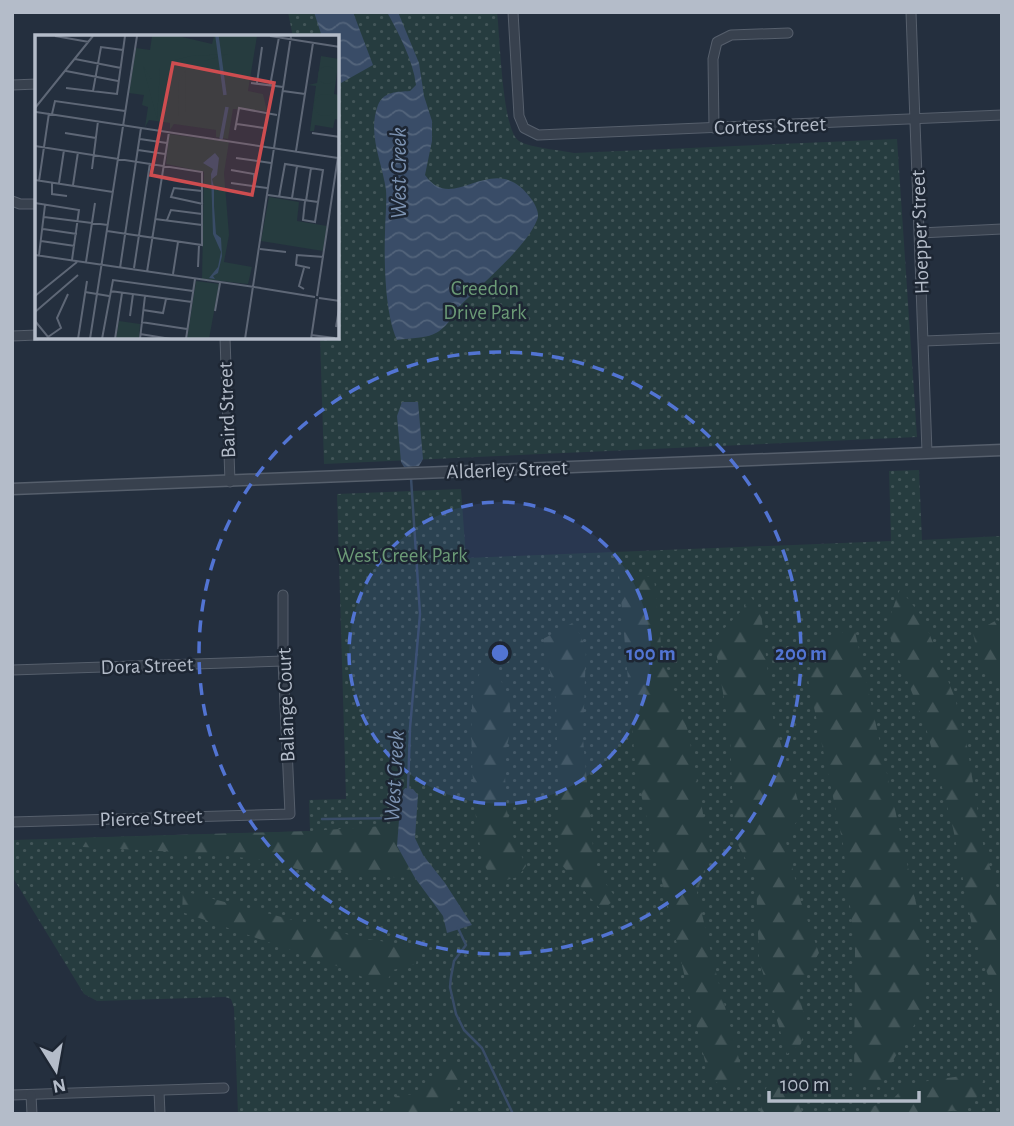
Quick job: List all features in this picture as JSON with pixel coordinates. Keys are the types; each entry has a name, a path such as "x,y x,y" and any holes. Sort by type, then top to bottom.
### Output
{"street":[{"name":"Cortess Street","path":"513,12 519,116 524,128 538,135 1002,115"},
{"name":"Hoepper Street","path":"911,12 927,452"},
{"path":"714,128 713,59 717,43 731,36 788,33"},
{"path":"12,85 35,84"},
{"path":"12,201 35,204"},
{"path":"920,233 1002,229"},
{"path":"12,336 35,335"},
{"path":"924,341 1002,338"},
{"name":"Baird Street","path":"225,340 230,482"},
{"name":"Alderley Street","path":"12,489 1002,450"},
{"name":"Balange Court","path":"283,595 283,662 290,814"},
{"name":"Dora Street","path":"12,670 283,662"},
{"name":"Pierce Street","path":"12,822 290,814"},
{"path":"12,1096 224,1087"},
{"path":"159,1091 160,1114"},
{"path":"31,1095 32,1114"}],"green space":[{"name":"Creedon Drive Park","path":"288,12 497,12 505,102 513,134 519,141 538,147 574,153 897,139 917,437 324,464 320,340 340,340 340,35 293,35"},
{"name":"West Creek Park","path":"919,470 922,540 1002,536 1002,1114 238,1114 234,1008 231,999 97,1001 84,994 12,876 12,840 310,831 309,800 346,799 337,494 461,489 466,558 891,541 889,471"},
{"path":"639,574 654,578 662,654 688,731 710,852 697,893 744,1078 726,1088 709,1078 636,773 619,575"},
{"path":"900,589 923,618 955,698 967,746 984,850 1002,903 1002,1017 973,931 953,828 926,728 886,627"},
{"path":"749,594 761,612 773,718 802,814 785,838 801,902 819,953 797,988 806,1022 801,1044 787,1054 759,960 756,879 734,837 730,735 714,639 744,608"},
{"path":"997,620 1002,624 1002,691 979,660 973,633"},
{"path":"574,622 586,648 583,739 595,869 616,898 602,911 560,863 556,700 543,639"},
{"path":"854,627 925,943 925,1007 879,1084 854,1085 855,950 843,844 808,679 828,639"},
{"path":"486,664 497,671 509,699 512,725 504,758 507,811 513,836 526,866 518,877 498,882 488,872 482,856 473,781 472,704 478,676"},
{"path":"398,825 397,846 415,878 360,876 343,870 299,870 281,863 216,854 83,847 72,841 72,838 311,831"},
{"path":"183,891 361,938 419,947 416,964 393,970 383,988 351,971 182,912"},
{"path":"449,1061 464,1076 445,1114 387,1114 396,1096 415,1094"},
{"path":"774,1073 789,1073 802,1112 807,1114 760,1114 763,1094"},
{"path":"968,1075 984,1078 978,1096 964,1110 912,1114 852,1114 893,1099 907,1084"}],"water":[{"path":"314,12 353,12 373,65 341,83 340,35 321,35"},
{"path":"387,12 398,12 419,63 424,96 432,121 432,141 425,175 436,186 449,189 489,179 503,179 518,185 532,200 538,215 532,231 523,242 458,308 445,326 426,337 397,340 386,288 386,190 374,126 378,105 384,97 391,93 410,91 416,85 409,57"},
{"path":"402,402 418,402 423,459 419,466 404,467 401,462 397,416"},
{"path":"405,788 413,789 418,795 415,838 423,855 472,925 447,933 443,916 415,878 397,846 401,794"}],"waterway":[{"name":"West Creek","path":"408,789 410,728 420,614 411,478"},
{"path":"322,819 402,818"},
{"name":"West Creek","path":"458,928 466,945 454,961 451,977 450,987 456,1014 464,1030 482,1048 513,1114"}]}
